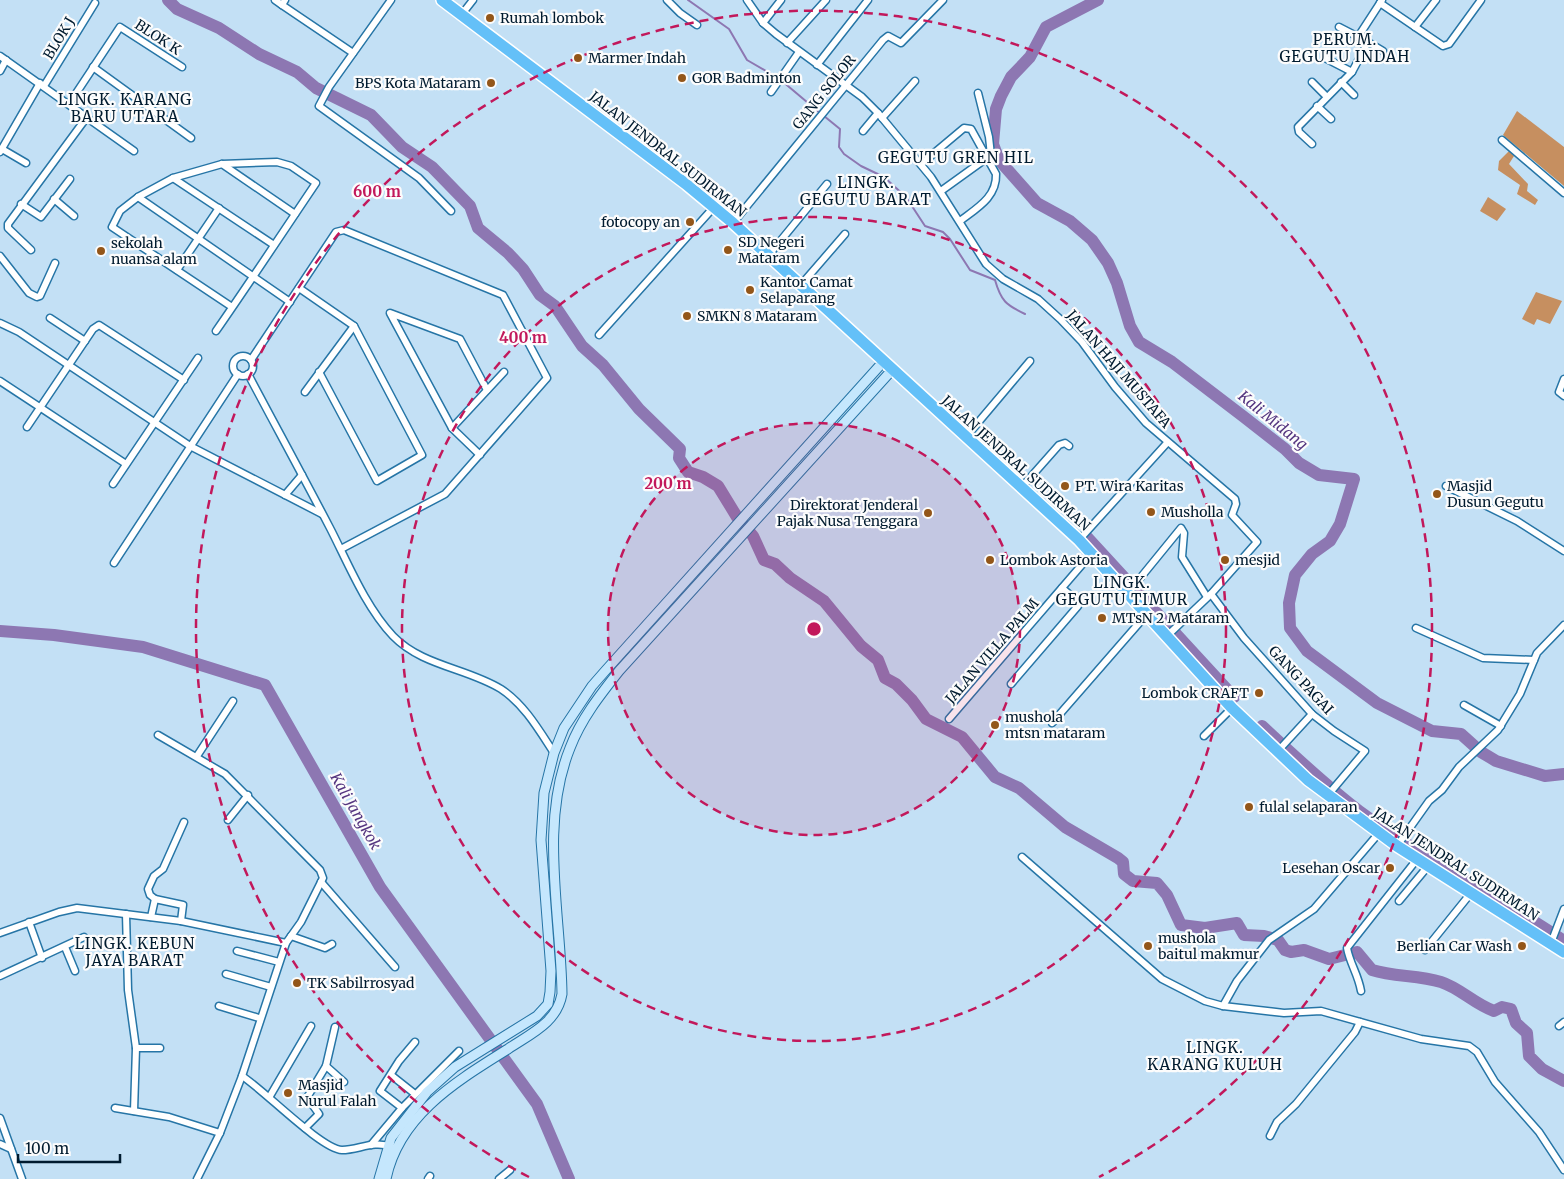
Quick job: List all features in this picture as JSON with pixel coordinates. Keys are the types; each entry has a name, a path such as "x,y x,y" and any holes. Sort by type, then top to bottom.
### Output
{"highway":[{"name":"JALAN JENDRAL SUDIRMAN","path":"442,0 733,223 1092,553 1232,708 1380,833 1401,840 1418,858 1471,892 1553,937 1564,952"}],"main road":[{"path":"379,1179 391,1147 414,1106 455,1067 542,1012 550,999 551,971 541,826 544,793 554,753 564,728 592,686 731,533 888,366"},
{"path":"386,1179 391,1147 423,1111 462,1078 543,1026 553,1017 559,1007 562,994 554,861 556,802 562,770 581,725 601,694 758,520 888,366"}],"street":[{"path":"275,0 284,3 353,53"},
{"path":"391,0 329,87 319,106 419,178 452,211"},
{"path":"462,14 473,0"},
{"path":"667,0 680,13 697,25"},
{"name":"JALAN HAJI MUSTAFA","path":"746,0 763,23 788,44 845,85 880,115 941,191 986,264 1003,279 1038,299 1060,319 1082,342 1134,410 1167,443 1078,540"},
{"path":"763,23 781,0"},
{"path":"788,44 826,0"},
{"path":"817,65 868,0"},
{"name":"GANG SOLOR","path":"733,223 885,38 888,36 901,43 943,0"},
{"path":"1415,27 1436,0"},
{"path":"1358,37 1381,1 1438,43 1446,46 1481,0"},
{"name":"BLOK J","path":"1,151 95,3"},
{"name":"BLOK K","path":"93,68 120,27 182,67"},
{"path":"1339,27 1383,50"},
{"path":"1312,144 1298,130 1326,96 1352,72 1368,42"},
{"path":"771,92 799,52"},
{"path":"0,56 134,151"},
{"path":"1326,58 1352,72"},
{"path":"0,71 6,60"},
{"path":"69,104 93,68 192,138"},
{"path":"863,132 915,81"},
{"path":"1312,82 1326,96"},
{"path":"1341,82 1354,95"},
{"path":"941,191 991,155 992,150 978,93"},
{"path":"1317,106 1331,120"},
{"path":"30,250 7,226 21,204 87,117"},
{"path":"921,164 967,127 972,129 996,174 993,191 987,200 960,221"},
{"path":"1502,140 1564,193"},
{"path":"1,151 26,163"},
{"path":"216,331 316,183 291,166 278,162 222,164 173,178 138,197 120,212 112,227 232,307"},
{"path":"222,164 295,214"},
{"path":"173,178 274,245"},
{"path":"21,204 40,217 70,179"},
{"path":"768,256 826,184"},
{"path":"138,197 290,302"},
{"path":"54,200 74,216"},
{"path":"599,335 714,207"},
{"path":"177,270 219,208"},
{"path":"248,374 252,368 251,360 340,229 503,294 547,378 480,455 438,498 341,549"},
{"path":"800,286 845,234"},
{"path":"0,256 29,293 37,297 40,296 55,263"},
{"path":"299,288 354,326 422,455 377,480 319,372"},
{"path":"480,455 452,428 390,313 460,339 487,390"},
{"path":"50,318 85,341"},
{"path":"0,323 19,332 190,446 323,514"},
{"path":"27,427 96,326 102,326 184,380"},
{"path":"305,392 354,326"},
{"path":"238,374 234,368 236,359 244,356 251,360"},
{"path":"113,484 198,358"},
{"path":"966,438 1030,361"},
{"path":"452,428 504,372"},
{"path":"238,374 248,374"},
{"path":"114,563 238,374"},
{"path":"248,374 381,620 394,636 412,651 502,690 530,717 554,753"},
{"path":"1564,379 1559,392 1564,396"},
{"path":"0,381 126,464"},
{"path":"1021,488 1059,445 1065,443 1069,446"},
{"path":"1166,636 1209,596 1258,541 1232,515 1236,502 1235,499 1167,443"},
{"path":"285,495 302,475"},
{"path":"1446,486 1517,521 1564,551"},
{"name":"GANG PAGAI","path":"1128,592 1180,528 1184,533 1182,557 1209,596 1312,714 1364,751 1331,791"},
{"name":"JALAN VILLA PALM","path":"949,719 1092,553"},
{"path":"1011,684 1078,606 1076,600 1062,588"},
{"path":"1052,723 1147,614"},
{"path":"1401,840 1419,813 1442,790 1467,759 1501,726 1520,694 1540,648 1564,627"},
{"path":"1416,628 1483,658 1534,660"},
{"path":"197,756 233,701"},
{"path":"1464,705 1501,726"},
{"path":"1204,736 1232,708"},
{"path":"1281,748 1312,714"},
{"path":"158,734 225,774 248,795 320,870 323,876 322,882 286,943 259,1018 242,1076 220,1133 197,1179"},
{"path":"228,820 248,795"},
{"path":"181,921 183,905 155,899 150,895 148,889 154,876 163,869 184,822"},
{"path":"1223,1006 1237,981 1269,940 1314,909 1380,833"},
{"path":"1022,857 1162,979 1185,992 1223,1006 1284,1013 1321,1011 1421,1039 1464,1044 1472,1048 1495,1082 1539,1132 1564,1170"},
{"path":"1361,991 1359,976 1347,948 1418,858"},
{"path":"1399,901 1429,865"},
{"path":"322,882 395,967"},
{"path":"1425,950 1471,892"},
{"path":"152,917 155,899"},
{"path":"0,933 77,908 181,921 286,943"},
{"path":"1553,937 1564,909"},
{"path":"126,914 128,990 136,1048 134,1112"},
{"path":"30,922 42,958"},
{"path":"290,936 325,948 332,944"},
{"path":"0,976 84,937"},
{"path":"65,947 75,971"},
{"path":"237,951 279,962"},
{"path":"226,974 271,987"},
{"path":"219,1006 259,1018"},
{"path":"1270,1136 1277,1122 1309,1088 1355,1032 1360,1022"},
{"path":"270,1096 311,1026"},
{"path":"305,1128 318,1114 308,1096 326,1066 334,1027"},
{"path":"402,1108 380,1092 415,1042"},
{"path":"136,1048 160,1048"},
{"path":"371,1145 415,1094 459,1051"},
{"path":"326,1066 344,1082"},
{"path":"391,1075 415,1094"},
{"path":"242,1076 270,1096 319,1139 341,1150 371,1145 391,1147"},
{"path":"115,1108 169,1117 220,1133"},
{"path":"0,1118 22,1179"},
{"path":"0,1144 11,1150"},
{"path":"499,1179 510,1170"}],"shaded area":[{"path":"1517,111 1564,147 1564,186 1503,135"},
{"path":"1509,151 1514,156 1509,164 1528,184 1527,191 1538,200 1535,205 1517,194 1520,185 1498,170 1499,161"},
{"path":"1488,197 1506,209 1497,221 1480,211"},
{"path":"1536,292 1562,301 1550,324 1537,319 1534,325 1522,319"}],"waterway":[{"path":"168,0 177,9 219,28 259,54 297,72 316,88 371,115 402,147 432,167 470,206 478,228 508,253 523,269 540,295 555,306 582,346 603,365 639,409 680,449 679,458 688,472 703,477 718,486 737,517 753,536 764,560 775,564 790,578 824,601 861,646 878,660 885,678 896,684 912,700 926,719 962,737 995,777 1019,788 1065,827 1118,858 1123,862 1124,874 1133,881 1157,883 1167,895 1181,925 1205,928 1237,923 1244,935 1264,936 1278,940 1285,950 1291,952 1304,950 1329,959 1357,952 1372,970 1441,982 1494,1011 1502,1007 1511,1009 1516,1023 1527,1033 1529,1056 1542,1069 1564,1081"},
{"path":"688,0 729,29 747,60 778,78"},
{"name":"Kali Midang","path":"1098,0 1046,27 1030,57 1011,77 996,109 993,144 999,160 1037,203 1070,221 1092,240 1108,263 1117,283 1130,326 1139,342 1172,362 1285,449 1299,463 1319,475 1354,479 1340,524 1330,541 1312,554 1295,575 1289,603 1290,628 1307,651 1377,703 1432,731 1461,734 1481,752 1496,761 1545,776 1564,774"},
{"path":"782,81 820,113"},
{"path":"824,116 840,129 839,147 844,154 861,166 884,177 906,197 925,226 943,232 950,239 970,270 995,280 1005,302 1025,314"},
{"path":"1086,536 1234,697"},
{"name":"Kali Jangkok","path":"0,631 54,635 143,647 265,685 380,887 537,1104 569,1179"},
{"path":"1262,726 1297,759 1359,811 1384,829 1564,941"}],"place":[{"name":"Rumah lombok","path":"490,18"},
{"name":"Marmer Indah","path":"578,58"},
{"name":"GOR Badminton","path":"682,78"},
{"name":"BPS Kota Mataram","path":"491,83"},
{"name":"fotocopy an","path":"690,222"},
{"name":"SD Negeri Mataram","path":"728,250"},
{"name":"sekolah nuansa alam","path":"101,251"},
{"name":"Kantor Camat Selaparang","path":"750,290"},
{"name":"SMKN 8 Mataram","path":"687,316"},
{"name":"PT. Wira Karitas","path":"1065,486"},
{"name":"Masjid Dusun Gegutu","path":"1437,494"},
{"name":"Musholla","path":"1151,512"},
{"name":"Direktorat Jenderal Pajak Nusa Tenggara","path":"928,513"},
{"name":"Lombok Astoria","path":"990,560"},
{"name":"mesjid","path":"1225,560"},
{"name":"MTsN 2 Mataram","path":"1102,618"},
{"name":"Lombok CRAFT","path":"1259,693"},
{"name":"mushola mtsn mataram","path":"995,725"},
{"name":"fulal selaparan","path":"1249,807"},
{"name":"Lesehan Oscar","path":"1390,868"},
{"name":"mushola baitul makmur","path":"1148,946"},
{"name":"Berlian Car Wash","path":"1522,946"},
{"name":"TK Sabilrrosyad","path":"297,983"},
{"name":"Masjid Nurul Falah","path":"288,1093"}],"district":[{"name":"PERUM. GEGUTU INDAH","path":"1345,48"},
{"name":"LINGK. KARANG BARU UTARA","path":"125,108"},
{"name":"GEGUTU GREN HIL","path":"956,157"},
{"name":"LINGK. GEGUTU BARAT","path":"866,190"},
{"name":"LINGK. GEGUTU TIMUR","path":"1122,590"},
{"name":"LINGK. KEBUN JAYA BARAT","path":"135,952"},
{"name":"LINGK. KARANG KULUH","path":"1215,1056"}]}
